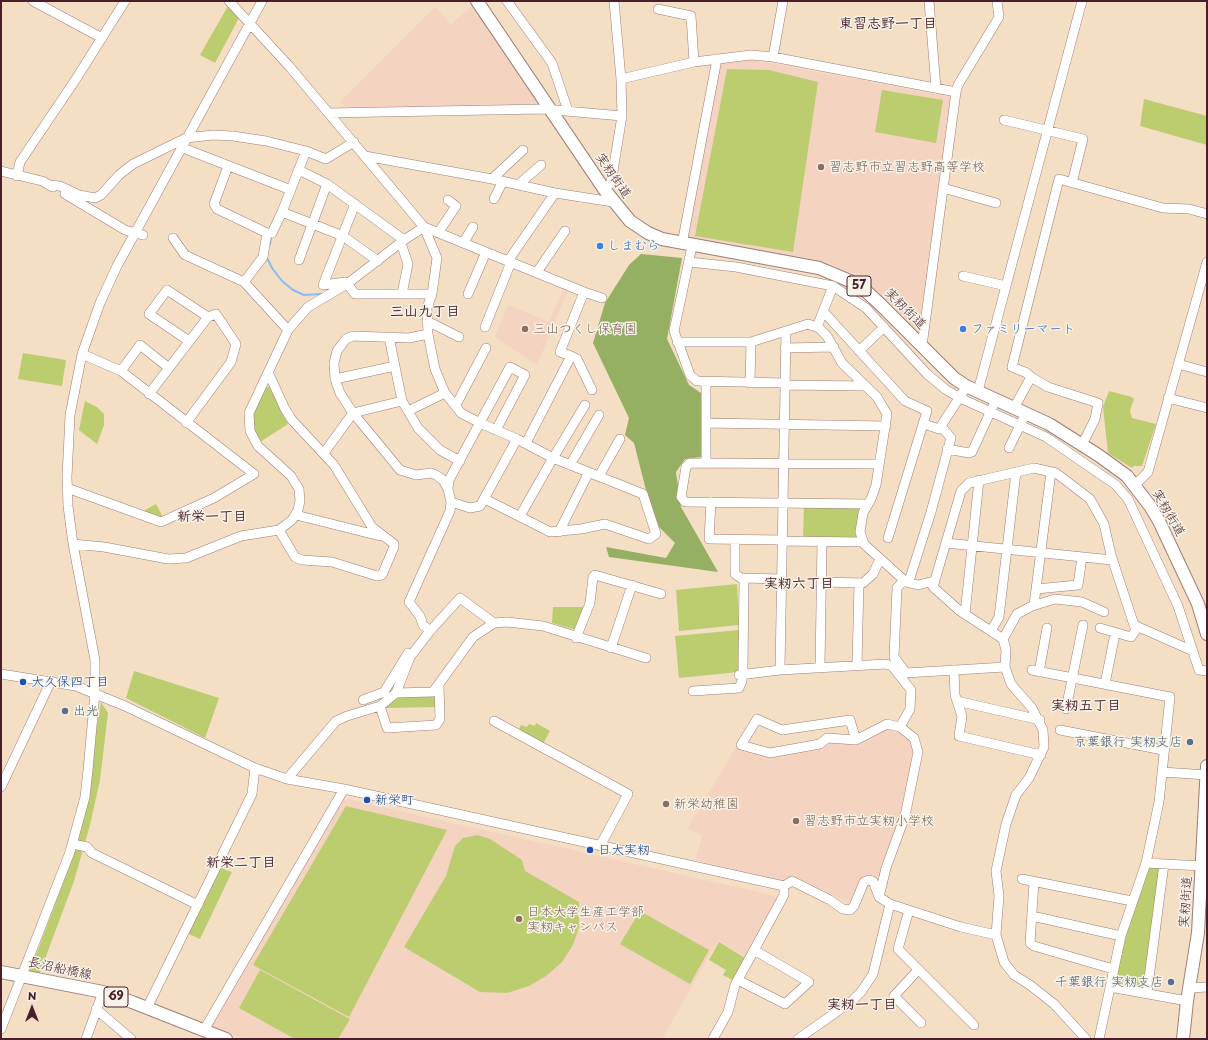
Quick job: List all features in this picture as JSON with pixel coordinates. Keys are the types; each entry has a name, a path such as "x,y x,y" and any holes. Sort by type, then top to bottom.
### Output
{"main road":[{"name":"実籾街道","path":"477,1 613,202 630,221 648,233 662,239 687,245 819,268 839,275 867,292 945,371 966,386 1049,424 1113,465 1135,485 1159,521 1206,617 1207,634"},
{"name":"実籾街道","path":"1183,1039 1187,1000 1198,933 1206,814 1207,766"},
{"name":"長沼船橋線","path":"1,972 102,992 226,1039"}],"street":[{"path":"33,1 102,38"},
{"path":"17,176 20,162 125,1"},
{"path":"229,1 250,22 354,142 424,227 437,258 432,294 427,308 428,334 435,369 445,393 461,412 480,423 522,441 553,458 643,494 656,534 649,540 606,524 550,532 485,499"},
{"path":"1,1029 23,976 73,844 85,797 95,693 95,674 93,647 73,544 67,488 70,415 82,354 107,286 140,234 186,138 262,1"},
{"path":"507,1 552,63 568,111"},
{"path":"604,189 611,183 622,116 621,79 614,1"},
{"path":"772,57 783,1"},
{"path":"929,1 936,88"},
{"path":"922,346 956,92 958,85 999,17 997,1"},
{"path":"978,391 1082,1"},
{"path":"658,9 691,16 694,62"},
{"path":"621,79 694,62 751,55 772,57 956,92"},
{"path":"717,59 687,245 689,262 674,331 690,375 697,381 706,382 866,386"},
{"path":"328,113 550,109 622,116"},
{"path":"1004,120 1083,139 1072,183"},
{"path":"49,185 60,186 79,195 95,198 101,195 119,175 133,164 186,138 213,135 233,136 266,141 306,151 326,159 354,142"},
{"path":"188,150 291,190"},
{"path":"492,179 523,150"},
{"path":"228,166 214,204 217,209 268,233 272,233 306,151"},
{"path":"365,156 519,184 555,193 613,202"},
{"path":"519,184 541,165"},
{"path":"299,170 327,184 403,241 408,264 402,294"},
{"path":"1,171 42,181 125,230 140,234"},
{"path":"1082,445 1095,419 1098,403 1048,387 1027,373 1012,367 1058,179 1163,208 1189,209 1207,214"},
{"path":"494,199 503,181"},
{"path":"298,260 327,184"},
{"path":"943,188 996,203"},
{"path":"484,328 510,261 555,193"},
{"path":"438,233 456,206 448,200"},
{"path":"355,204 323,285 342,281 347,284 355,294 432,294"},
{"path":"282,212 342,236 378,261"},
{"path":"424,227 602,298"},
{"path":"73,544 175,559 198,554 242,536 279,530 296,515 300,500 296,483 291,476 258,446 248,426 249,413 269,374 288,330 308,307 347,284 403,241 424,227"},
{"path":"463,243 473,227"},
{"path":"537,272 565,231"},
{"path":"244,282 263,257 268,233"},
{"path":"173,238 185,255 244,282 288,330"},
{"path":"468,294 486,252"},
{"path":"689,262 736,267 833,286 866,308 927,374 945,389 960,398 1056,443 1096,470 1123,493 1178,606 1199,670 1207,671"},
{"path":"1135,485 1148,472 1168,398 1204,281 1207,262"},
{"path":"963,276 1006,286"},
{"path":"817,327 833,286"},
{"path":"189,341 149,314 167,290 208,317"},
{"path":"584,292 560,352 577,359 592,390"},
{"path":"823,312 905,401 927,411 888,538"},
{"path":"149,394 208,317 216,314 236,344 231,362 186,423"},
{"path":"427,320 459,337"},
{"path":"677,342 751,342 808,324 817,327 827,336 842,363 876,397 887,414 876,485 863,513 860,532 863,542 905,581 918,585 934,582"},
{"path":"859,350 884,327"},
{"path":"780,670 786,332"},
{"path":"428,334 409,338 353,336 346,339 338,351 334,363 335,379 340,393 353,412 400,470 416,475 431,473 443,480 448,489 451,502 450,511 409,602 420,616 423,626 430,631"},
{"path":"389,337 402,401 418,428 440,450 460,461"},
{"path":"750,383 751,342"},
{"path":"121,371 140,345 169,368"},
{"path":"786,348 834,347"},
{"path":"456,405 486,348"},
{"path":"67,488 161,522 214,498 254,474 186,423 121,371 82,354"},
{"path":"451,502 475,508 480,506 522,441 571,356"},
{"path":"1178,364 1207,372"},
{"path":"335,379 395,366"},
{"path":"448,489 449,480 510,367 526,375 496,430"},
{"path":"269,374 285,409 292,420 324,453 341,475 372,527 394,544 394,547 382,575 377,576 332,562 302,560 295,557 279,530"},
{"path":"1014,408 1031,377"},
{"path":"706,382 706,462"},
{"path":"924,424 939,429 960,398 966,386"},
{"path":"408,411 445,393"},
{"path":"1168,398 1207,408"},
{"path":"947,449 969,453 972,452 996,400"},
{"path":"324,453 353,412 402,401"},
{"path":"520,516 585,405"},
{"path":"1010,448 1026,413"},
{"path":"570,465 599,415"},
{"path":"706,423 886,426"},
{"path":"900,727 910,709 911,690 894,663 897,588 910,578 931,512 951,438 941,426"},
{"path":"599,476 620,439"},
{"path":"868,504 685,502 681,497 686,467 690,463 879,464"},
{"path":"1084,1039 1054,1004 1030,984 1014,975 1004,962 996,935 1000,896 996,871 1006,824 1016,796 1029,778 1044,745 1043,730 1040,720 1032,708 1011,684 1005,667 1007,660 1003,639 965,614 932,587 961,491 968,483 1034,468 1056,472 1090,499 1104,524 1112,560 1132,621 1138,627 1193,651"},
{"path":"558,532 589,472"},
{"path":"991,631 999,617 1016,472"},
{"path":"1034,605 1051,472"},
{"path":"965,614 980,480"},
{"path":"711,502 709,539 863,542"},
{"path":"296,515 382,536"},
{"path":"735,540 735,574 744,578 782,578"},
{"path":"820,667 822,542"},
{"path":"946,543 1112,560"},
{"path":"1036,589 1078,585 1082,557"},
{"path":"821,582 863,583 869,578 880,559"},
{"path":"576,638 590,603 593,576 598,575 661,594"},
{"path":"693,691 739,688 741,675 744,578"},
{"path":"858,665 859,583"},
{"path":"611,648 632,585"},
{"path":"288,779 336,721 380,706 396,693 410,657 430,631 460,598 494,623"},
{"path":"1003,639 1017,614 1034,605 1055,600 1062,600 1082,602 1104,612"},
{"path":"396,693 433,692 439,686 473,637 494,623 507,622 543,626 576,638 646,658"},
{"path":"1066,709 1083,625"},
{"path":"1100,628 1131,637 1138,627"},
{"path":"1047,628 1036,671 1170,697 1163,750 1159,802 1146,863 1121,936 1099,1039"},
{"path":"1105,684 1114,639"},
{"path":"363,700 384,692 415,642"},
{"path":"741,675 780,670 881,663 894,663 909,674 1005,667"},
{"path":"954,670 957,701 962,716 959,736 1040,755"},
{"path":"1,674 76,686 95,693 255,768 288,779 344,789 784,886 792,882 830,900 843,909 850,910 854,906 864,882 869,880 873,881 879,897 890,904 961,927 996,935"},
{"path":"1,787 51,681"},
{"path":"380,706 387,728 436,725 440,719 439,686"},
{"path":"957,701 1040,720"},
{"path":"856,740 850,720 782,730 757,719 741,744 770,753 820,744 827,738 856,740 887,724 900,727 914,738 918,752 905,816 886,868 879,897"},
{"path":"494,721 628,794 600,846"},
{"path":"1060,730 1163,750"},
{"path":"147,1008 252,794 255,768"},
{"path":"1162,772 1207,775"},
{"path":"204,1030 344,789"},
{"path":"73,844 87,847 92,853 198,905"},
{"path":"1146,863 1202,866"},
{"path":"1146,993 1164,864"},
{"path":"1022,879 1132,901"},
{"path":"1034,882 1030,943 1034,946 1113,969"},
{"path":"713,1039 728,1012 735,985 784,895 784,886"},
{"path":"798,1039 852,1001 873,974 890,904"},
{"path":"910,910 898,949 974,1025"},
{"path":"1032,916 1121,936"},
{"path":"738,980 785,1004 808,982 754,950"},
{"path":"918,970 894,996 921,1023"},
{"path":"1110,987 1187,1000"},
{"path":"1190,988 1207,987"},
{"path":"86,1039 102,992"},
{"path":"96,1009 130,1039"}],"shaded area":[{"path":"472,6 538,104 536,107 347,108 340,102 435,7 451,24"},
{"name":"習志野市立習志野高等学校","path":"742,58 951,97 918,336 860,276 826,262 688,240 686,237 721,64 722,61"},
{"name":"三山つくし保育園","path":"565,286 569,288 537,365 495,337 508,305 549,322"},
{"name":"習志野市立実籾小学校","path":"888,728 898,729 911,739 915,753 902,815 880,876 870,875 863,879 849,902 793,876 782,881 696,860 702,836 688,828 736,747 770,756 820,749 830,741 857,744"},
{"name":"日本大学生産工学部 実籾キャンパス","path":"342,798 776,896 778,898 745,957 718,940 662,1039 245,1039 211,1025"}],"green space":[{"path":"228,6 240,16 215,63 200,55"},
{"path":"727,69 769,70 818,82 793,252 695,236"},
{"path":"882,90 943,100 936,143 875,132"},
{"path":"1144,99 1207,116 1207,145 1140,126"},
{"path":"641,254 682,258 667,339 689,385 701,393 701,457 685,459 676,472 681,507 718,572 609,557 606,547 666,558 675,543 659,527 646,490 634,443 625,435 629,418 593,343 605,303 629,265"},
{"path":"23,353 66,360 62,386 18,379"},
{"path":"271,386 288,424 260,442 253,429 252,415 265,388"},
{"path":"1109,391 1132,397 1134,399 1130,411 1132,418 1156,424 1142,466 1134,466 1132,468 1108,453 1103,407"},
{"path":"85,401 97,407 104,414 104,425 97,444 79,430"},
{"path":"156,504 164,519 142,512"},
{"path":"804,506 862,507 859,539 803,538"},
{"path":"737,584 739,625 679,631 676,590"},
{"path":"553,607 586,607 576,629 573,629 552,623"},
{"path":"739,630 738,672 679,678 675,636"},
{"path":"134,671 219,698 205,738 126,698"},
{"path":"434,696 437,698 437,707 385,708 399,697"},
{"path":"101,702 108,713 100,780 90,825 74,881 39,975 28,972 38,950 72,859 81,825"},
{"path":"536,723 550,731 543,744 519,730 521,725 527,727 529,724 535,726"},
{"path":"346,806 447,830 349,1017 253,965"},
{"path":"477,835 490,839 522,860 525,871 579,902 579,927 573,945 562,962 546,976 529,986 507,993 480,992 404,947 446,876 455,846 463,838"},
{"path":"1148,866 1161,867 1145,988 1115,984 1127,931"},
{"path":"219,867 232,872 200,939 187,933"},
{"path":"640,911 709,950 690,984 620,944"},
{"path":"719,942 745,958 734,981 723,975 726,970 709,960"},
{"path":"260,970 350,1019 338,1039 295,1039 239,1008"}],"waterway":[{"path":"270,244 271,237"},
{"path":"266,256 272,268 282,281 293,290 304,295 321,294"}],"place":[{"name":"習志野市立習志野高等学校","path":"821,167"},
{"name":"しまむら","path":"600,246"},
{"name":"三山つくし保育園","path":"525,329"},
{"name":"ファミリーマート","path":"963,329"},
{"name":"大久保四丁目","path":"23,682"},
{"name":"出光","path":"65,711"},
{"name":"京葉銀行 実籾支店","path":"1190,742"},
{"name":"新栄町","path":"367,800"},
{"name":"新栄幼稚園","path":"666,804"},
{"name":"習志野市立実籾小学校","path":"796,821"},
{"name":"日大実籾","path":"590,850"},
{"name":"日本大学生産工学部 実籾キャンパス","path":"519,919"},
{"name":"千葉銀行 実籾支店","path":"1171,982"}],"district":[{"name":"東習志野一丁目","path":"888,24"},
{"name":"三山九丁目","path":"425,312"},
{"name":"新栄一丁目","path":"212,517"},
{"name":"実籾六丁目","path":"799,584"},
{"name":"実籾五丁目","path":"1086,706"},
{"name":"新栄二丁目","path":"241,863"},
{"name":"実籾一丁目","path":"862,1005"}]}
